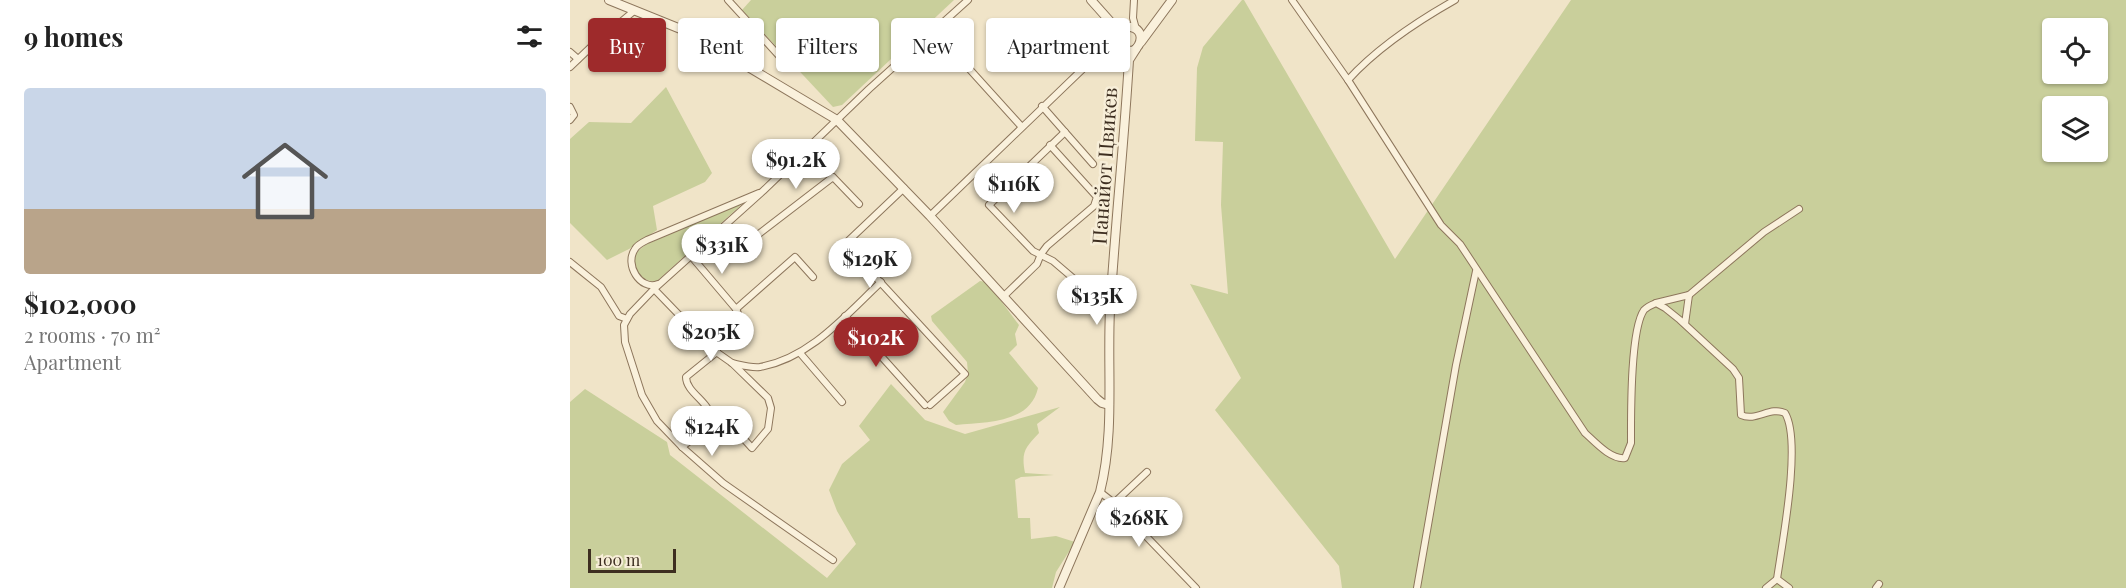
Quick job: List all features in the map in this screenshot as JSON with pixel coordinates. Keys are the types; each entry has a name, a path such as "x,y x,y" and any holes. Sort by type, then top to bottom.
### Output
{"street":[{"path":"609,0 693,34 837,120 904,188 1097,399 1109,405"},
{"path":"949,18 968,0"},
{"name":"Панайот Цвикев","path":"1091,0 1103,18"},
{"path":"1130,51 1138,46 1138,32 1133,18 1134,0"},
{"name":"Панайот Цвикев","path":"1130,58 1172,0"},
{"path":"1292,0 1348,80 1441,225 1460,244 1585,433 1618,458 1625,458 1631,443 1632,390 1639,322 1644,311 1656,303 1689,295 1764,232 1799,209"},
{"path":"1348,80 1362,64 1394,39 1426,16 1455,0"},
{"path":"730,1 776,52"},
{"path":"570,68 634,11"},
{"path":"1130,21 1133,18"},
{"path":"1130,29 1138,32 1150,31"},
{"path":"570,52 578,59"},
{"path":"833,560 723,483 682,447 657,421 642,395 623,330 627,319 654,289 763,192 891,71"},
{"path":"973,72 1022,126"},
{"path":"930,216 1080,72"},
{"name":"Панайот Цвикев","path":"1059,588 1100,492 1106,462 1110,310 1128,72"},
{"path":"1042,106 1093,164"},
{"path":"570,107 574,115 570,120"},
{"path":"1065,132 989,204 1034,251 1053,261 1087,290"},
{"path":"1004,296 1037,264 1041,254 1094,206 1097,197 1050,145"},
{"path":"715,235 734,253 832,177 859,204"},
{"path":"845,316 928,405 965,374 845,244 904,188"},
{"path":"662,283 653,286 645,284 637,276 632,263 634,249 647,240 763,192"},
{"path":"682,447 707,424 710,416 709,409 688,387 686,377 739,326 741,319 736,309 692,256"},
{"path":"736,309 795,257 813,277"},
{"path":"570,262 601,287 619,316 627,319"},
{"path":"1418,588 1454,376 1476,270"},
{"path":"732,363 759,367 800,353 845,316 881,282"},
{"path":"654,289 715,350 768,398 771,408 768,429 752,448 743,438"},
{"path":"1685,324 1689,295"},
{"path":"1656,303 1685,324 1727,361 1737,373 1740,385 1741,415 1750,417 1774,410 1785,413 1790,423 1791,482 1777,579 1766,588"},
{"path":"800,353 842,402"},
{"path":"1114,503 1147,472"},
{"path":"1100,492 1114,503 1197,588"},
{"path":"1777,579 1789,588"}],"green space":[{"path":"751,0 954,0 935,18 891,18 891,59 879,70 879,18 776,18 776,46 764,33 764,18 750,18 742,10"},
{"path":"1244,0 1395,259 1571,0 2126,0 2126,588 1342,588 1339,566 1215,410 1241,378 1190,284 1228,294 1221,205 1223,142 1195,141 1197,68 1203,47"},
{"path":"800,72 877,72 842,105 833,107"},
{"path":"666,87 712,173 705,182 653,206 657,230 629,249 607,260 570,223 570,139 589,122 631,123"},
{"path":"741,205 657,281 647,280 636,271 635,256 645,245"},
{"path":"980,281 987,282 1019,325 1015,334 1017,345 1009,353 1038,388 1026,409 1016,415 993,421 956,425 949,421 943,412 965,382 968,373 967,362 932,321 931,316"},
{"path":"891,384 925,420 965,434 1060,407 1037,424 1039,433 1027,447 1024,455 1025,473 1054,475 1021,477 1015,480 1018,518 1030,518 1031,539 1056,536 1075,542 1056,572 1052,588 570,588 570,402 585,389 667,442 670,455 827,578 856,544 837,511 829,490 842,464 870,440 859,426"}]}
